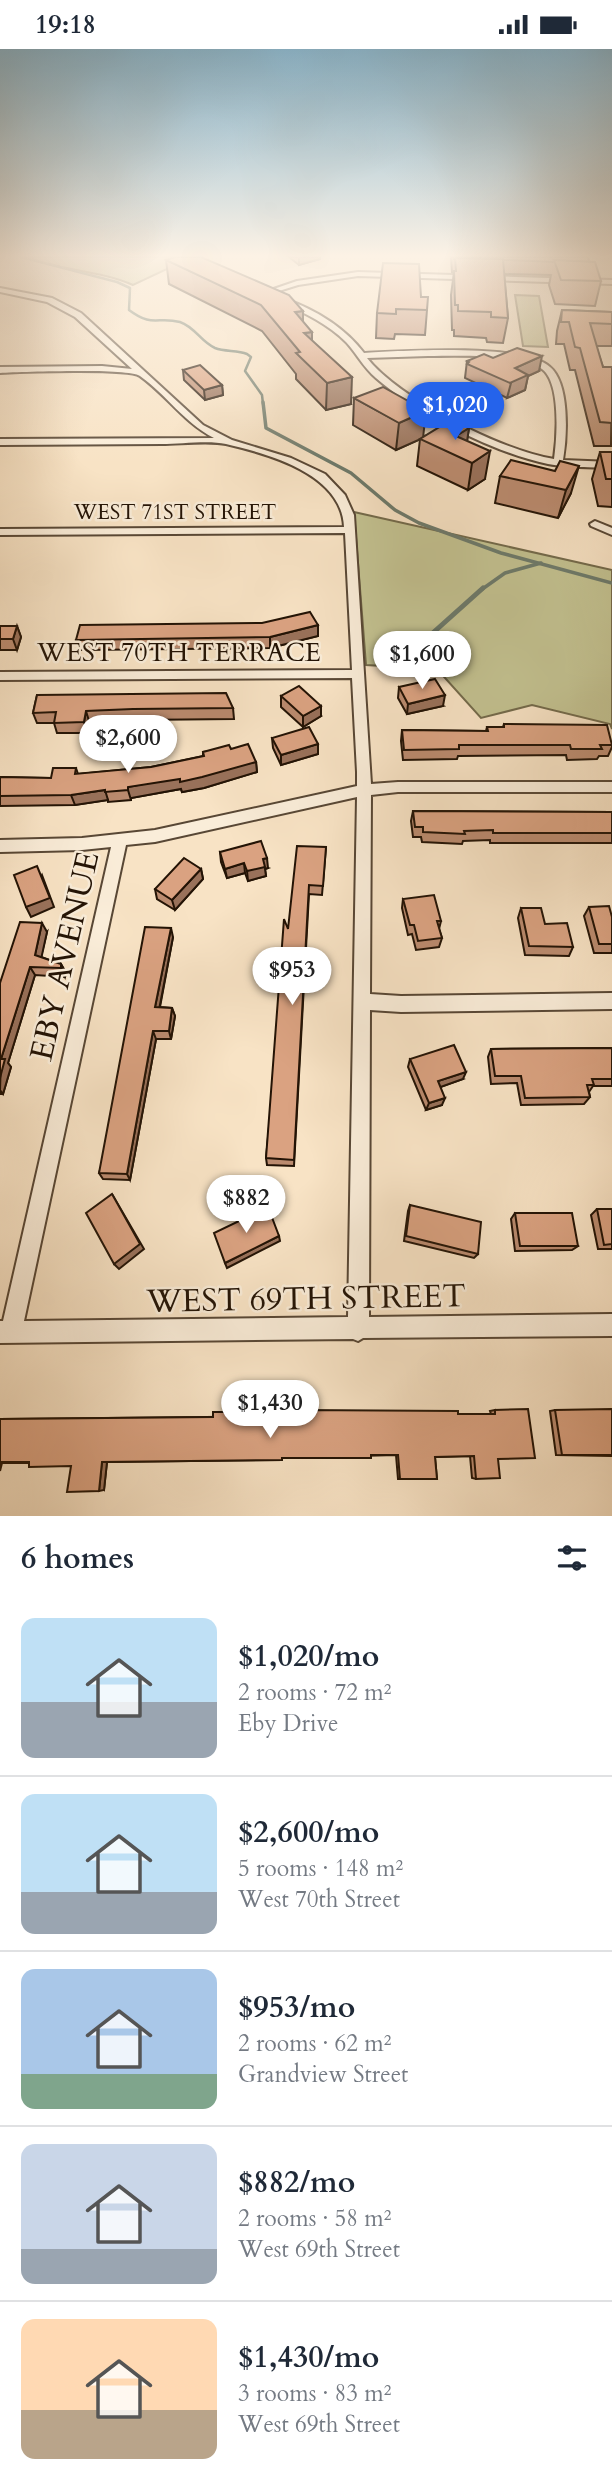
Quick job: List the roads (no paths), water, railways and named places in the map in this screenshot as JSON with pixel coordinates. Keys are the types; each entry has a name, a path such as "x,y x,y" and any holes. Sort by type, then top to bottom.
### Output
{"street":[{"path":"89,325 138,372 209,433 288,460 321,476 341,497 349,515 363,790 358,1330"},
{"path":"332,325 351,342 366,365 398,392 429,411 530,456 558,462 612,465"},
{"path":"361,356 398,352 505,356 526,358 540,363 553,377 563,422 563,441 558,462"},
{"path":"86,369 123,356"},
{"path":"0,370 86,369 138,372"},
{"path":"176,440 192,431 197,423"},
{"path":"0,442 229,442"},
{"path":"595,524 612,532"},
{"name":"WEST 71ST STREET","path":"0,532 350,530"},
{"name":"WEST 70TH TERRACE","path":"0,676 358,674"},
{"path":"0,846 59,845 155,836 363,790 398,787 612,787"},
{"name":"EBY AVENUE","path":"5,1331 120,839"},
{"path":"361,1001 401,1004 612,1000"},
{"name":"WEST 69TH STREET","path":"5,1331 358,1330 612,1325"}],"waterway":[{"path":"187,325 215,348 251,357 245,371 262,395 263,404"},
{"path":"263,402 266,428 351,473 395,510 419,523 501,553 540,563"},
{"path":"481,590 505,573 540,563"},
{"path":"540,563 612,583"},
{"path":"416,648 483,588"}]}
